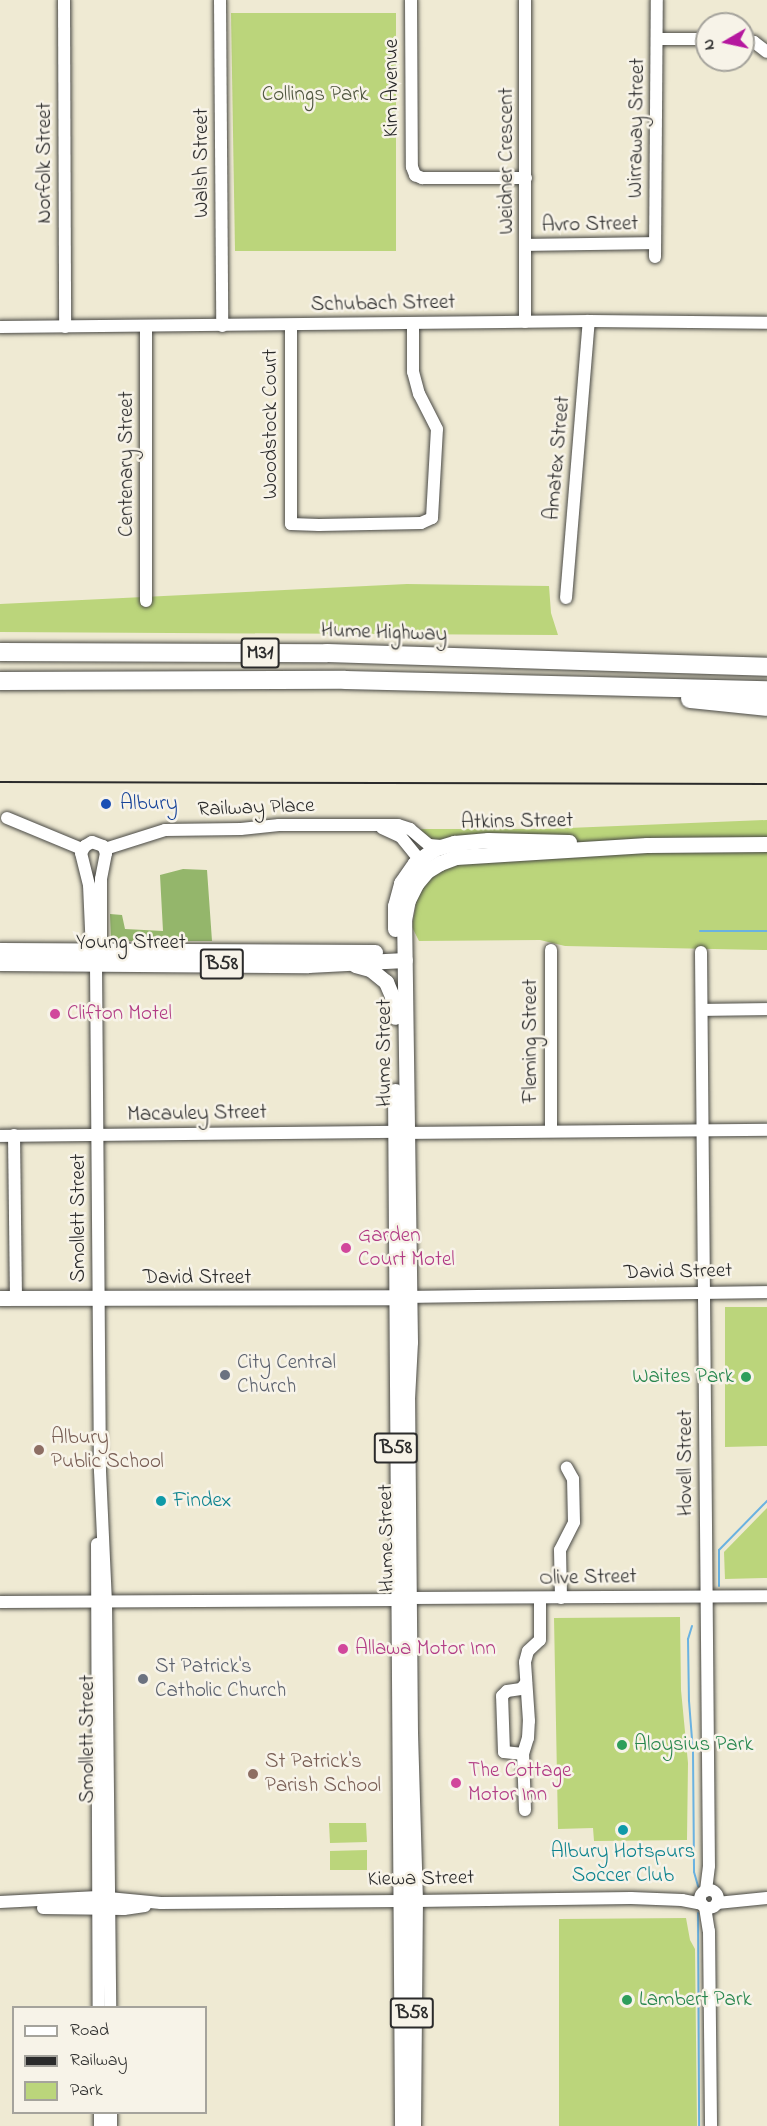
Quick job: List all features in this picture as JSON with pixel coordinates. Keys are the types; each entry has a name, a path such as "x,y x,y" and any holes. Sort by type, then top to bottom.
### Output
{"highway":[{"name":"Hume Highway","path":"0,652 327,653 767,667"},
{"path":"520,660 561,656 767,654"},
{"name":"M31","path":"0,681 404,681 767,690"},
{"path":"404,681 653,695 767,708"}],"main road":[{"name":"Atkins Street","path":"401,955 397,895 406,874 419,859 434,849 454,843 506,840 647,846"},
{"name":"Atkins Street","path":"401,955 408,900 416,884 431,868 456,857 647,846 767,844"},
{"path":"419,859 428,860 465,849 522,853"},
{"name":"Young Street","path":"0,950 348,964 401,955"},
{"name":"Young Street","path":"0,963 96,955 401,955"},
{"name":"Hume Street","path":"401,955 395,1017 401,1133"},
{"name":"Hume Street","path":"401,955 403,1599 413,2126"},
{"name":"B58","path":"348,964 370,969 386,982 392,996 395,1017"},
{"name":"David Street","path":"0,1299 402,1297"},
{"name":"Hume Street","path":"402,2126 407,1901"}],"street":[{"name":"Norfolk Street","path":"64,0 65,327"},
{"name":"Walsh Street","path":"220,0 222,326"},
{"name":"Kim Avenue","path":"411,0 412,167 414,175 422,178 526,178"},
{"name":"Weidner Crescent","path":"525,0 525,322"},
{"name":"Wirraway Street","path":"655,257 657,0"},
{"path":"658,39 695,39"},
{"path":"755,43 767,52"},
{"name":"Avro Street","path":"526,245 655,243"},
{"name":"Schubach Street","path":"0,327 589,321 767,323"},
{"name":"Amatex Street","path":"566,598 589,321"},
{"name":"Woodstock Court","path":"291,325 289,525 417,524 432,523 437,429 412,372 413,324"},
{"name":"Centenary Street","path":"146,327 146,601"},
{"path":"7,818 82,849"},
{"name":"Railway Place","path":"105,849 165,830 279,825 406,827 432,846 454,843"},
{"name":"Railway Place","path":"375,826 401,837 419,859"},
{"path":"92,842 100,844 105,849 106,857 103,864 96,955 89,885 81,856 82,849 92,842"},
{"path":"85,864 92,868 103,864"},
{"name":"Fleming Street","path":"551,950 551,1131"},
{"name":"Hovell Street","path":"701,952 711,2126"},
{"name":"Smollett Street","path":"96,955 103,1904 99,2006"},
{"path":"703,1010 767,1009"},
{"name":"Macauley Street","path":"0,1136 767,1130"},
{"path":"14,1136 16,1298"},
{"name":"David Street","path":"402,1297 767,1292"},
{"path":"561,1598 560,1550 574,1515 573,1479 567,1468"},
{"name":"Olive Street","path":"0,1602 767,1596"},
{"path":"525,1810 523,1754 528,1738 526,1654 540,1640 540,1598"},
{"path":"523,1754 504,1752 502,1696 507,1691 521,1689 526,1683"},
{"name":"Kiewa Street","path":"4,1905 767,1898"},
{"name":"Smollett Street","path":"103,1904 110,2006"}],"green space":[{"name":"Collings Park","path":"231,13 396,13 396,251 235,251"},
{"path":"407,584 549,586 551,613 558,635 0,632 0,604"},
{"path":"767,820 767,950 565,946 540,940 419,941 412,927 418,893 430,876 450,864 420,829 544,829"},
{"path":"183,869 207,870 212,941 111,941 110,914 122,915 125,929 163,931 160,875"},
{"name":"Waites Park","path":"725,1307 767,1307 767,1446 725,1447"},
{"path":"767,1508 767,1578 725,1579 724,1552"},
{"name":"Aloysius Park","path":"680,1617 681,1690 688,1763 687,1840 594,1841 593,1828 558,1829 554,1618"},
{"path":"329,1823 366,1823 367,1842 330,1843"},
{"path":"367,1850 367,1870 330,1870 330,1851"},
{"name":"Lambert Park","path":"686,1918 690,1940 695,1949 697,2126 559,2126 559,1919"}],"waterway":[{"path":"700,931 767,931"},
{"path":"719,1586 719,1550 767,1501"},
{"path":"692,1626 688,1639 689,1701 693,1752 694,1872 698,1886"},
{"path":"698,1913 699,2126"}],"railway":[{"path":"0,782 767,784"}],"place":[{"name":"Albury","path":"106,804"},
{"name":"Clifton Motel","path":"55,1014"},
{"name":"Garden Court Motel","path":"346,1248"},
{"name":"City Central Church","path":"225,1375"},
{"name":"Waites Park","path":"746,1377"},
{"name":"Albury Public School","path":"39,1450"},
{"name":"Findex","path":"161,1501"},
{"name":"Allawa Motor Inn","path":"343,1649"},
{"name":"St Patrick's Catholic Church","path":"143,1679"},
{"name":"Aloysius Park","path":"622,1745"},
{"name":"St Patrick's Parish School","path":"253,1774"},
{"name":"The Cottage Motor Inn","path":"456,1783"},
{"name":"Albury Hotspurs Soccer Club","path":"623,1830"},
{"name":"Lambert Park","path":"627,2000"}]}
